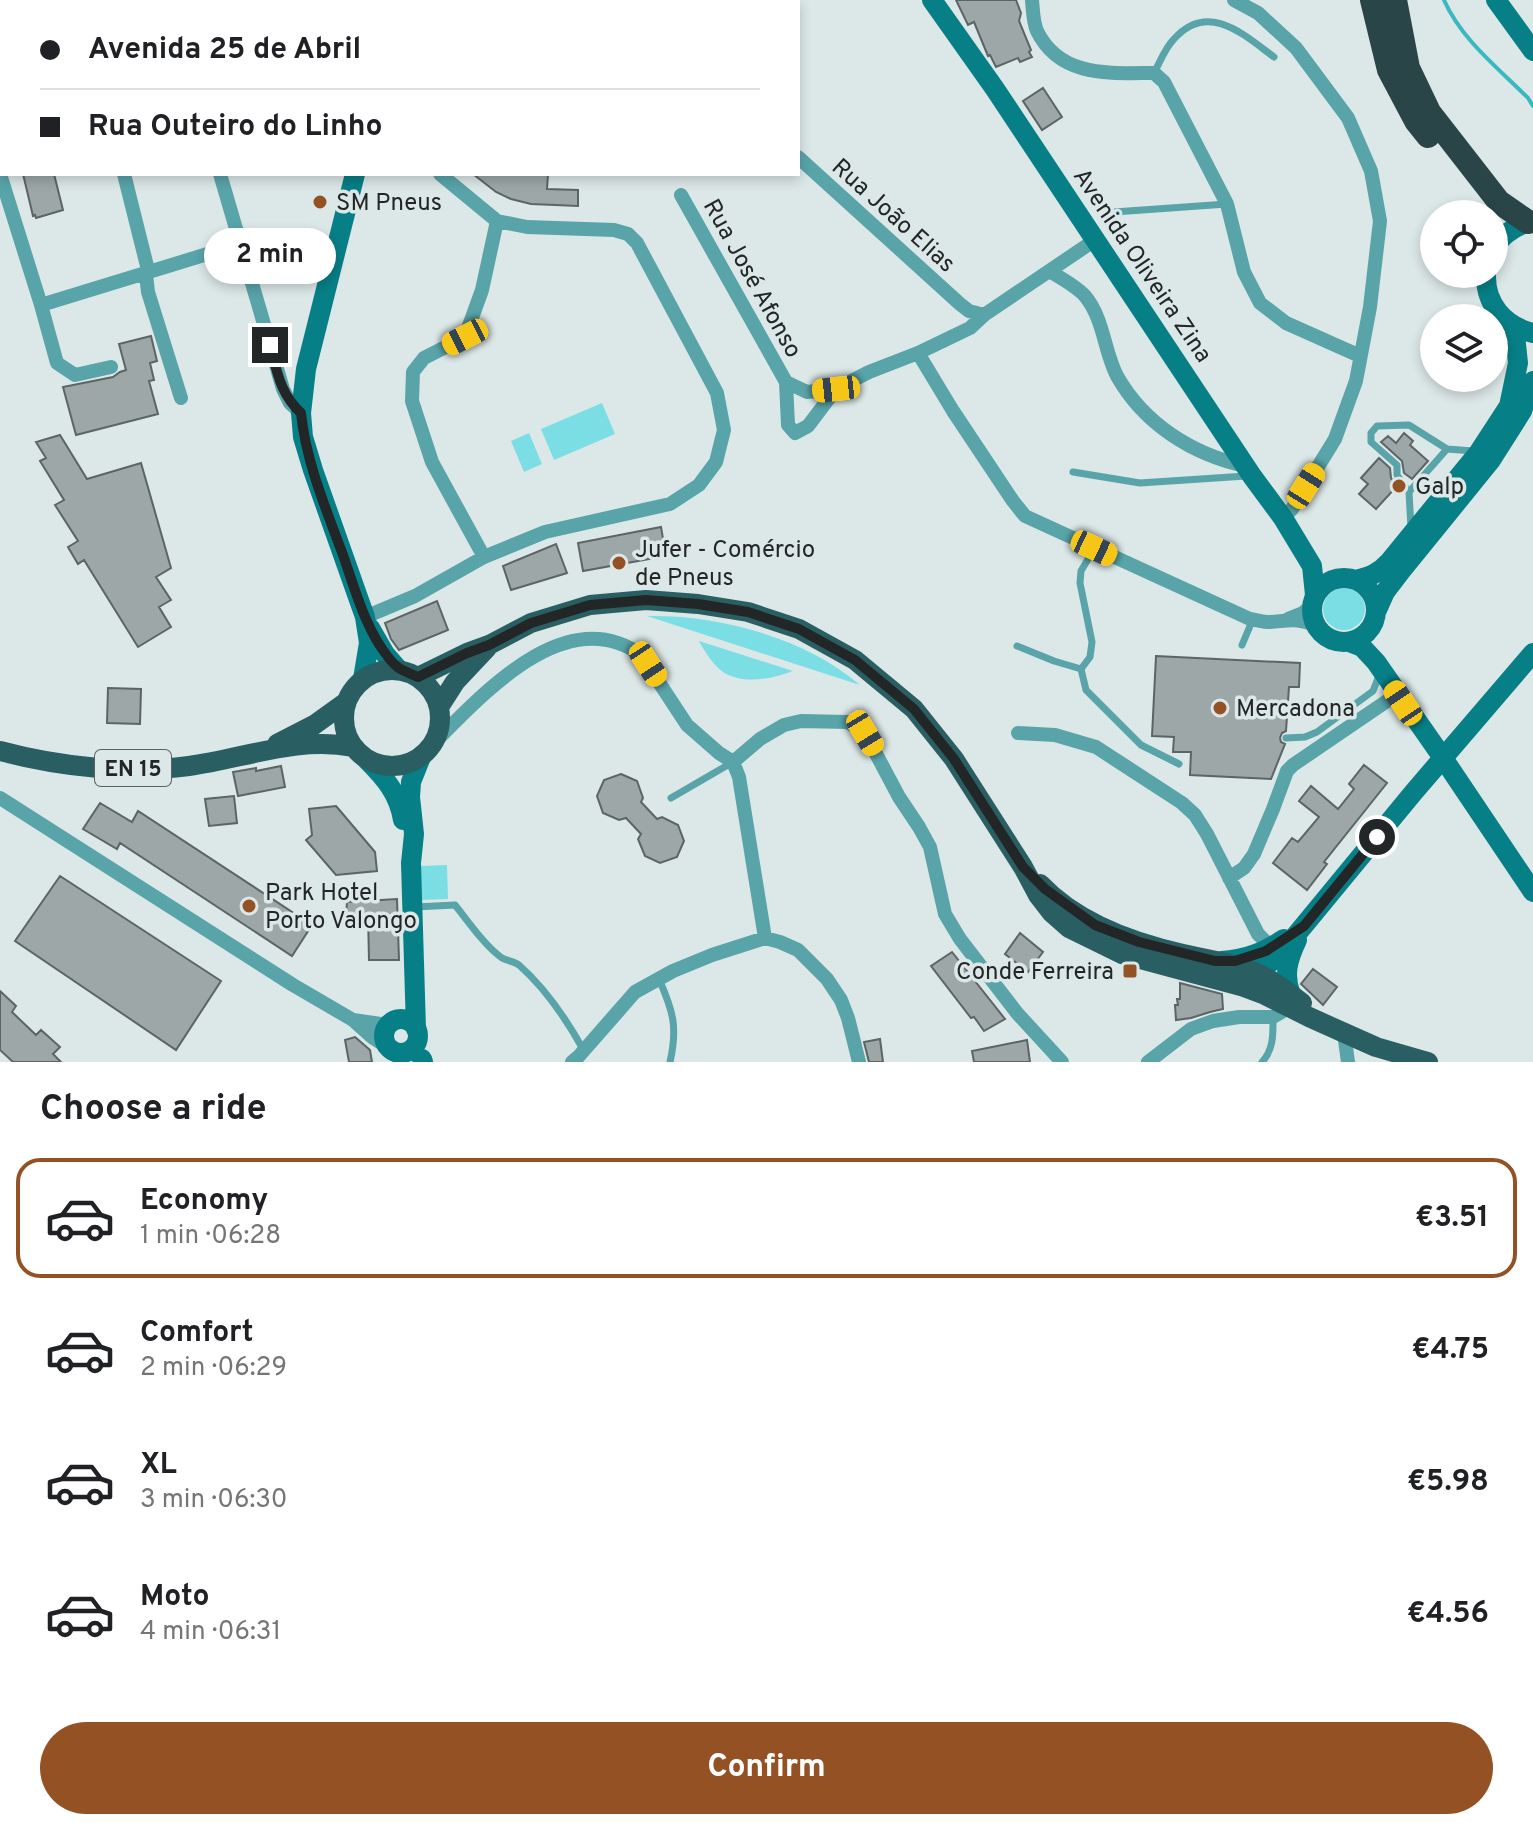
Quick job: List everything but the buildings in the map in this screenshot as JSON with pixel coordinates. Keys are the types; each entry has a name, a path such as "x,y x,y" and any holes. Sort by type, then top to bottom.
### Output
{"highway":[{"path":"1372,0 1389,70 1409,108 1480,200"},
{"path":"1395,0 1408,68 1429,112 1499,202 1530,222"}],"main road":[{"path":"408,674 431,690 439,707 440,726 427,750 412,763 384,766 360,754 345,730 343,720 346,702 356,685 381,671 408,674 489,645 531,623 590,605 646,600 698,604 748,612 799,629 855,660 914,709 954,759 1038,895 1069,928 1133,957 1213,978 1253,981"},
{"path":"439,707 455,682 489,645"},
{"name":"EN 15","path":"267,750 314,725 346,702"},
{"name":"EN 15","path":"0,751 59,764 154,769 191,766 319,743 335,743 360,754"},
{"path":"1023,867 1045,889 1095,925 1139,942 1239,966 1285,1006 1376,1047 1428,1062"}],"street":[{"name":"Avenida Oliveira Zina","path":"932,0 995,89 1309,560 1314,600 1312,616 1316,626"},
{"path":"1032,0 1035,29 1053,55 1083,69 1106,73 1154,73 1164,82 1227,204 1244,272 1260,303 1286,323 1360,356"},
{"path":"1234,0 1258,13 1296,48 1348,118 1371,171 1380,221 1370,307 1356,381 1335,439 1292,509 1283,518"},
{"path":"1496,0 1533,51"},
{"name":"Rua João Elias","path":"800,159 960,304 975,314 984,315"},
{"path":"1,176 57,363 75,375 111,367"},
{"path":"124,176 147,266 148,292 181,398"},
{"path":"221,176 283,389 290,403 301,413"},
{"path":"354,176 308,359 301,413 303,437 365,617 385,654 408,674"},
{"path":"365,617 415,596 484,557 545,532 670,504 699,485 716,462 724,430 717,393 637,243 628,234 614,230 527,227 497,221 442,176"},
{"name":"Rua José Afonso","path":"681,195 786,382 788,425 795,433 808,426 836,389"},
{"path":"484,557 432,462 412,401 413,372 424,358 465,337 482,290 497,221"},
{"path":"1508,232 1530,222"},
{"name":"Rua José Afonso","path":"786,382 807,392 836,389 918,353 970,328 984,315 1095,240"},
{"path":"41,305 240,244"},
{"path":"1049,271 1084,294 1095,312 1116,374 1132,399 1156,425 1180,441 1249,471"},
{"path":"1284,620 1303,613 1322,586 1331,580 1371,577 1380,572 1479,452 1509,406 1524,330 1505,320 1491,302 1487,288"},
{"name":"Rua João Elias","path":"959,332 964,312 960,304"},
{"path":"918,353 953,411 1025,516 1253,619 1267,622 1301,620 1316,626 1331,640 1342,642 1362,637 1370,630 1391,583 1491,460 1522,411 1533,381"},
{"path":"1478,476 1479,452"},
{"path":"1411,536 1434,531"},
{"name":"Avenida Oliveira Zina","path":"1309,560 1369,590 1377,610"},
{"path":"363,679 369,643 365,617"},
{"path":"1370,630 1378,665"},
{"path":"0,798 280,978 353,1020 392,1052 406,1052 415,1045 405,1009 414,972 411,782 427,750 516,667 571,640 598,637 616,641 641,655 687,725 733,762 739,777 765,938"},
{"path":"1349,642 1362,647 1378,665 1533,892"},
{"path":"1252,1017 1253,981 1304,926 1533,653"},
{"path":"1229,878 1244,868 1254,854 1287,771 1387,701 1394,699 1403,703"},
{"path":"733,762 760,739 784,725 801,721 848,722 865,733 930,847 945,914 960,939 1017,1013 1062,1062"},
{"path":"1018,733 1055,735 1096,747 1182,803 1195,815 1207,834 1258,934 1271,947"},
{"path":"360,754 385,777 400,803 411,863"},
{"path":"1215,961 1235,961 1253,956 1304,926"},
{"path":"1148,1062 1191,1029 1213,1021 1252,1017 1285,1006 1286,974 1304,926"},
{"path":"577,1059 635,992 658,978 712,955 765,938 798,950 827,979 848,1018 859,1062"},
{"path":"353,1020 379,1025 413,1042"},
{"path":"1339,1030 1348,1062"},
{"path":"392,1052 384,1035 413,1042"}],"lane":[{"path":"1154,73 1172,41 1189,26 1214,21 1235,28 1274,57"},
{"path":"1114,212 1227,204"},
{"path":"1411,536 1409,492 1397,475 1397,465 1371,442 1371,433 1377,426 1409,425 1447,449 1479,452"},
{"path":"1409,492 1447,449"},
{"path":"1073,472 1140,483 1249,471"},
{"path":"1081,669 1090,657 1092,642 1080,583 1081,571 1094,548"},
{"path":"1242,645 1253,619"},
{"path":"1017,646 1081,669"},
{"path":"1286,738 1305,737 1317,732 1369,695 1378,683 1378,665"},
{"path":"1081,669 1086,690 1141,745 1179,764"},
{"path":"671,798 733,762"},
{"path":"412,907 455,905 503,959 516,962 552,1001 570,1026 577,1059"},
{"path":"658,978 672,1007 674,1028 670,1062"},
{"path":"1262,1062 1272,1044 1285,1006"}],"shaded area":[{"path":"602,403 615,434 554,460 541,429"},
{"path":"529,433 542,464 524,472 511,441"},
{"path":"1344,588 1359,594 1365,609 1359,624 1344,630 1329,624 1323,609 1329,594"},
{"path":"647,616 702,619 760,632 814,654 860,685"},
{"path":"699,641 793,671 758,679 731,676 716,666"},
{"path":"447,865 448,899 420,900 419,866"}],"waterway":[{"path":"1444,0 1470,40 1533,106"}],"place":[{"name":"SM Pneus","path":"320,202"},
{"name":"Galp","path":"1399,486"},
{"name":"Jufer - Comércio de Pneus","path":"619,563"},
{"name":"Mercadona","path":"1220,708"},
{"name":"Park Hotel Porto Valongo","path":"249,906"},
{"name":"Conde Ferreira","path":"1130,971"}],"route":[{"path":"270,345 283,389 290,403 301,413 303,437 313,470 365,617 385,654 399,670 418,677 531,623 590,605 646,600 698,604 748,612 799,629 855,660 914,709 954,759 1023,867 1045,889 1095,925 1139,942 1215,961 1235,961 1266,951 1304,926 1377,837"}]}
